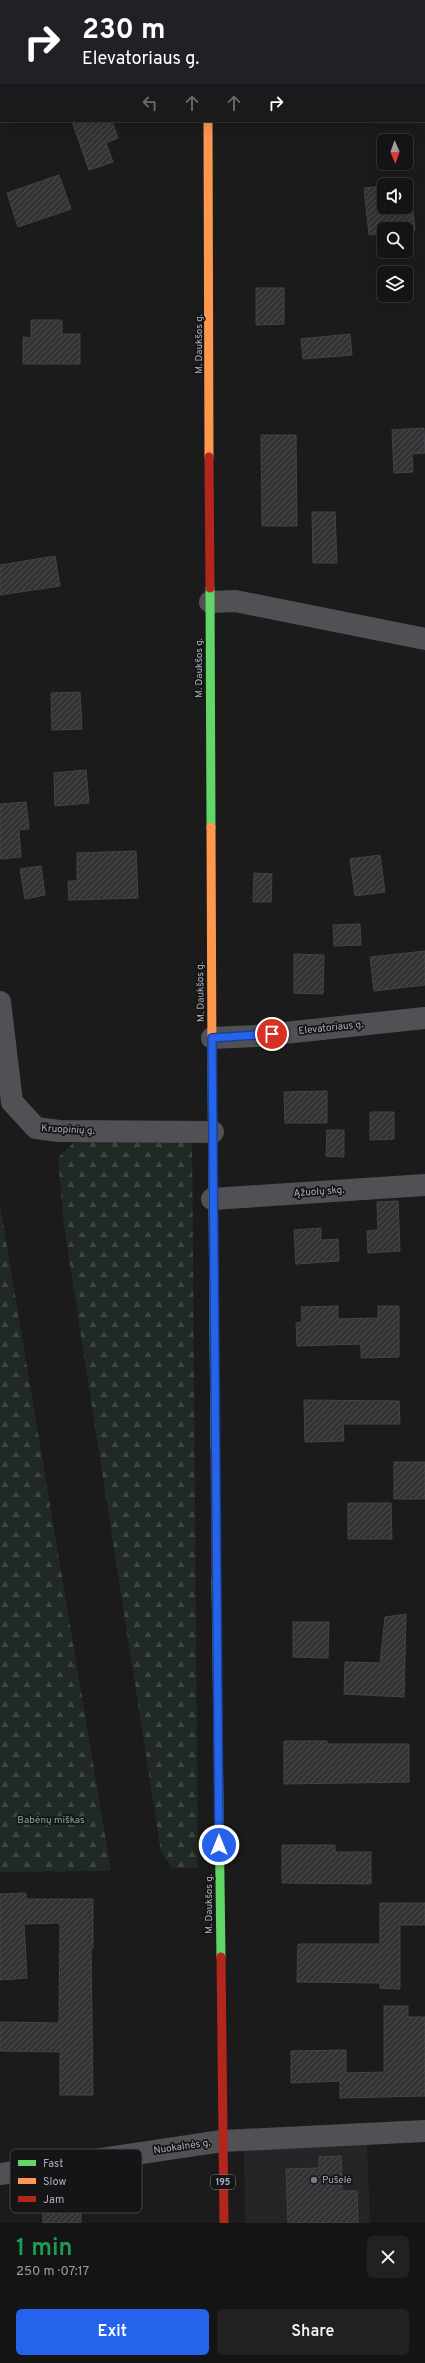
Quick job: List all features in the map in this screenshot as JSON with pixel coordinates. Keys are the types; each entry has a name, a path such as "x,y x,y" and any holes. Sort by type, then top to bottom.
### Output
{"main road":[{"name":"M. Daukšos g.","path":"208,122 213,1132 212,1199 224,2223"}],"street":[{"path":"210,602 235,601 425,639"},
{"name":"Kruopinių g.","path":"0,1002 12,1102 36,1128 59,1131 213,1132"},
{"name":"Elevatoriaus g.","path":"212,1038 256,1036 425,1018"},
{"name":"Ąžuolų skg.","path":"212,1199 425,1184"},
{"name":"Nuokalnės g.","path":"142,2153 222,2141 425,2130"},
{"name":"Nuokalnės g.","path":"0,2174 10,2173"}],"shaded area":[{"path":"367,2142 370,2223 245,2223 244,2146"}],"green space":[{"path":"192,1140 198,1868 172,1868 161,1852 64,1226 58,1158 75,1141"},
{"name":"Babėnų miškas","path":"0,1205 111,1871 0,1872"}],"building":[{"path":"72,122 112,122 118,138 106,143 113,162 89,170"},
{"path":"59,175 71,209 18,227 7,193"},
{"path":"377,187 377,214 413,214 413,211 415,230 413,230 413,222 377,222 377,234 369,235 364,188"},
{"path":"256,288 284,288 284,324 256,325"},
{"path":"31,320 62,320 62,334 80,334 80,364 23,364 23,337 31,338"},
{"path":"350,334 352,355 303,359 301,339"},
{"path":"424,428 425,453 412,454 413,472 394,473 392,430"},
{"path":"261,435 296,435 297,526 262,526"},
{"path":"312,512 335,512 337,563 313,563"},
{"path":"55,556 60,586 0,595 0,565"},
{"path":"80,692 82,729 52,730 51,693"},
{"path":"86,770 89,803 55,806 54,773"},
{"path":"26,802 29,829 19,830 21,857 0,859 0,804"},
{"path":"136,851 138,898 69,900 68,881 77,881 77,853"},
{"path":"380,855 385,892 355,896 350,859"},
{"path":"41,866 45,895 25,899 20,869"},
{"path":"254,873 272,874 271,902 253,902"},
{"path":"360,924 361,945 334,946 333,925"},
{"path":"425,951 425,985 374,991 370,957"},
{"path":"294,954 324,955 323,994 294,993"},
{"path":"327,1091 327,1123 285,1123 284,1092"},
{"path":"370,1112 394,1112 394,1139 370,1140"},
{"path":"327,1130 344,1130 344,1157 326,1156"},
{"path":"398,1201 400,1251 368,1253 367,1231 378,1230 377,1202"},
{"path":"321,1228 321,1240 338,1239 339,1261 296,1264 294,1230"},
{"path":"338,1306 338,1319 378,1318 378,1306 399,1306 399,1357 361,1358 361,1344 297,1346 296,1323 302,1322 301,1307"},
{"path":"304,1400 399,1401 400,1424 343,1424 344,1441 305,1442"},
{"path":"394,1462 425,1462 425,1499 394,1499"},
{"path":"348,1503 391,1503 392,1539 348,1539"},
{"path":"406,1614 404,1697 344,1694 345,1662 380,1663 385,1617"},
{"path":"293,1622 329,1622 328,1658 293,1657"},
{"path":"284,1741 327,1741 327,1744 409,1744 409,1782 284,1784"},
{"path":"282,1845 335,1845 335,1852 371,1852 371,1884 282,1883"},
{"path":"26,1893 26,1899 93,1899 93,1948 91,1948 93,2095 60,2095 60,2052 0,2051 0,2022 59,2023 60,1923 24,1924 27,1978 0,1980 0,1894"},
{"path":"380,1903 425,1903 425,1925 400,1925 400,1989 380,1988 380,1983 297,1982 298,1944 380,1944"},
{"path":"384,2006 408,2006 408,2017 425,2017 425,2096 340,2098 340,2081 291,2083 291,2051 346,2050 346,2073 384,2072"},
{"name":"Pušelė","path":"341,2156 342,2191 357,2191 358,2223 288,2223 286,2169 319,2168 319,2157"},
{"path":"43,2213 81,2213 81,2223 43,2223"}],"traffic: fast":[{"path":"210,588 211,827"},
{"path":"212,1068 215,1449"},
{"path":"216,1579 221,1957"}],"traffic: slow":[{"path":"208,122 209,457"},
{"path":"211,827 212,1068"}],"traffic: jam":[{"path":"209,457 210,588"},
{"path":"215,1449 216,1579"},
{"path":"221,1957 224,2223"}],"place":[{"name":"Pušelė","path":"314,2180"}],"route":[{"path":"219,1845 218,1595 212,1199 212,1038 272,1034"}]}
